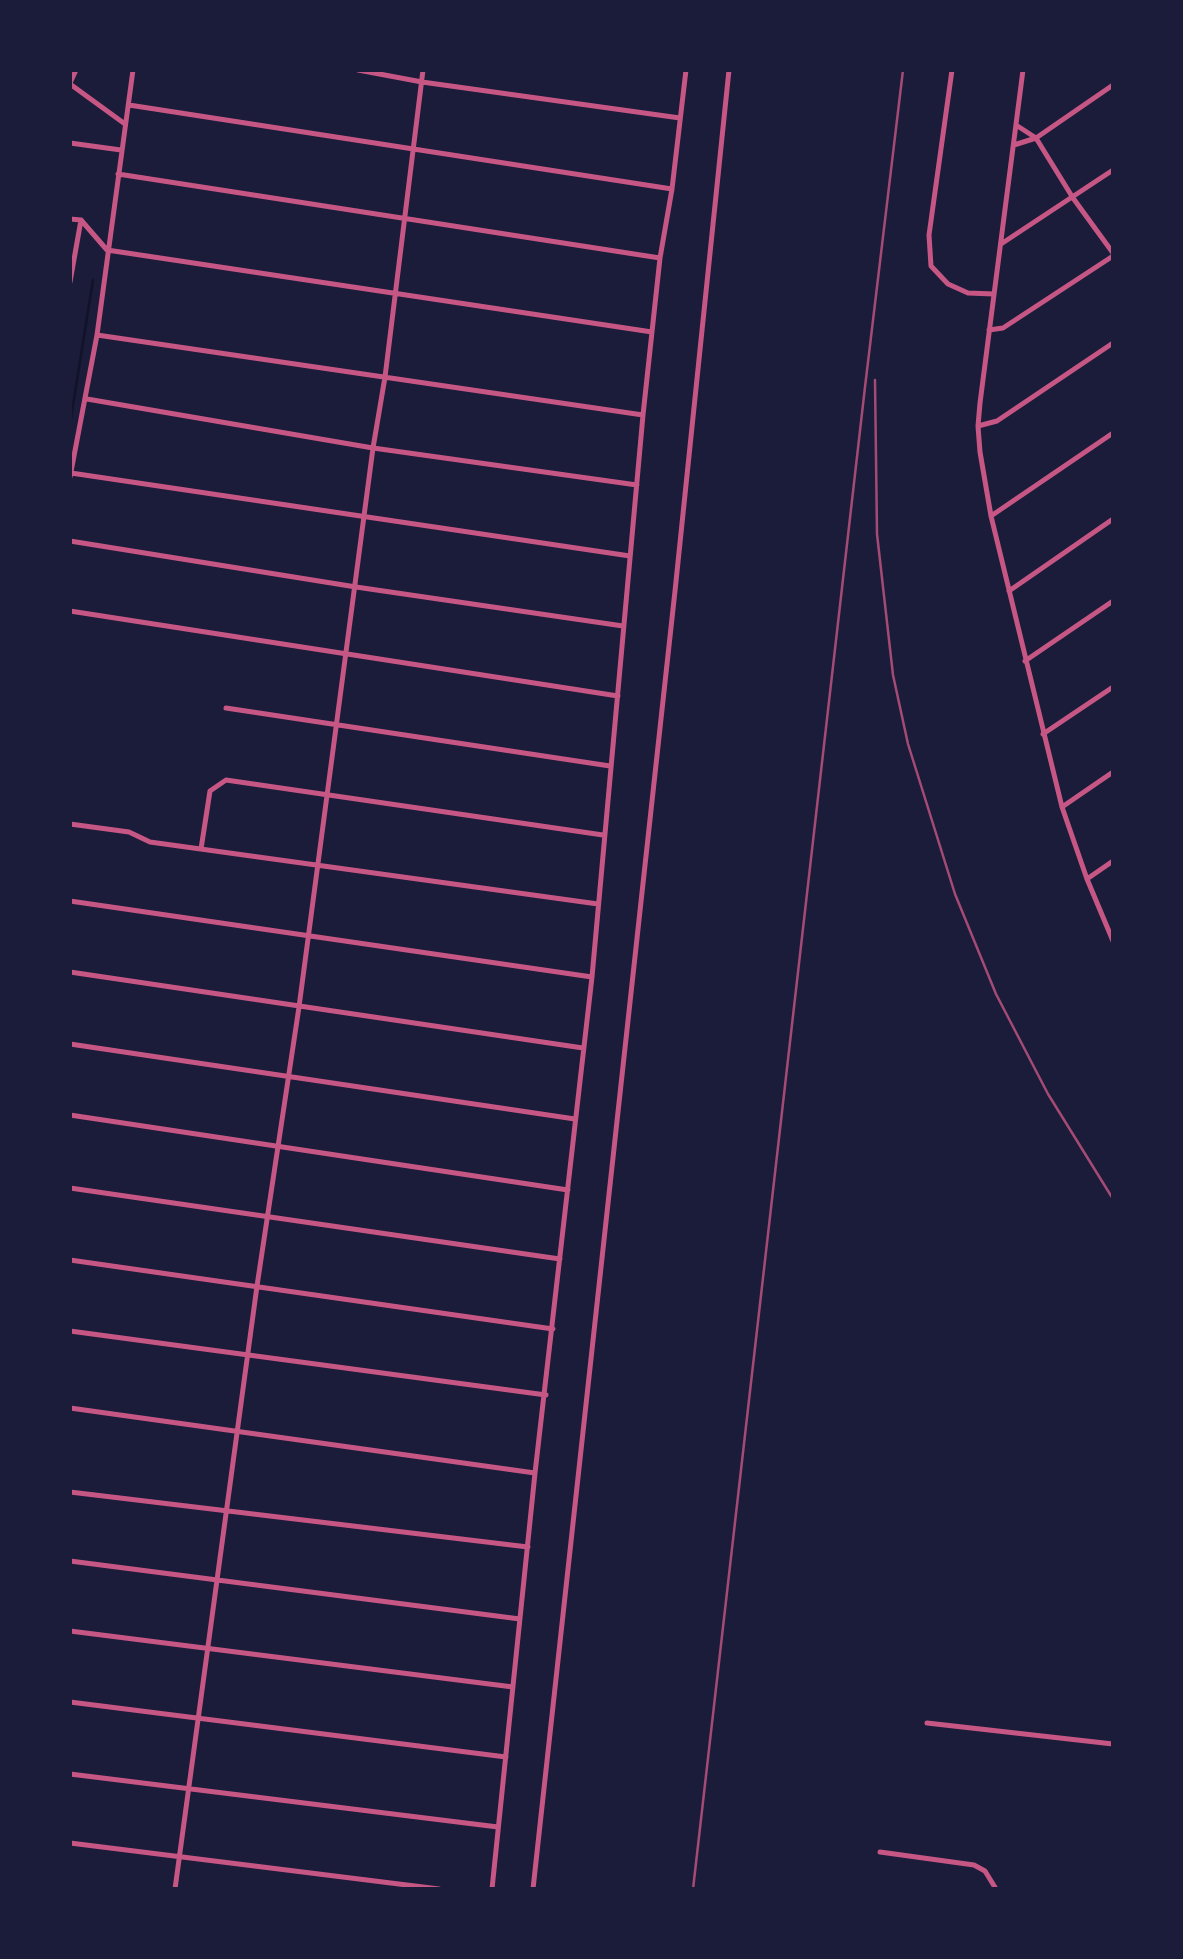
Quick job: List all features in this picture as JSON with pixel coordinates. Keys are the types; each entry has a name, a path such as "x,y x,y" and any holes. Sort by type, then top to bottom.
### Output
{"street":[{"path":"76,70 70,83 125,124"},
{"path":"133,70 97,335 70,475 630,556"},
{"path":"358,70 422,82 680,118"},
{"path":"175,1889 247,1355 299,1007 373,448 385,377 423,70"},
{"path":"492,1889 535,1473 592,977 643,415 660,258 672,189 686,70"},
{"path":"533,1889 729,70"},
{"path":"952,70 929,235 931,265 948,284 968,293 994,294"},
{"path":"1023,70 978,426 980,452 991,516 1062,807 1113,941"},
{"path":"1014,145 1036,138 1113,85"},
{"path":"129,105 672,189"},
{"path":"989,330 1003,328 1113,255 1036,138 1016,125"},
{"path":"70,143 121,150"},
{"path":"1001,244 1113,170"},
{"path":"118,174 660,258"},
{"path":"70,219 81,220 107,250 652,332"},
{"path":"70,282 81,220"},
{"path":"97,335 643,415"},
{"path":"978,426 997,421 1113,343"},
{"path":"86,399 373,448 637,485"},
{"path":"991,516 1113,433"},
{"path":"1009,591 1113,519"},
{"path":"70,541 623,626"},
{"path":"1025,661 1113,601"},
{"path":"70,611 618,696"},
{"path":"1044,734 1113,687"},
{"path":"226,708 610,766"},
{"path":"1062,807 1113,772"},
{"path":"201,849 210,791 226,780 603,835"},
{"path":"70,824 129,832 150,842 598,904"},
{"path":"1087,878 1113,861"},
{"path":"70,901 592,977"},
{"path":"70,972 583,1048"},
{"path":"70,1044 575,1119"},
{"path":"70,1115 568,1190"},
{"path":"70,1188 561,1259"},
{"path":"70,1260 553,1329"},
{"path":"70,1331 546,1395"},
{"path":"70,1408 535,1473"},
{"path":"70,1492 528,1547"},
{"path":"70,1561 520,1619"},
{"path":"70,1631 513,1687"},
{"path":"70,1702 506,1757"},
{"path":"927,1723 1113,1744"},
{"path":"70,1774 498,1827"},
{"path":"70,1843 439,1889"},
{"path":"880,1852 974,1865 985,1871 996,1889"}],"waterway":[{"path":"70,424 93,280"}],"railway":[{"path":"693,1889 903,70"},
{"path":"875,380 877,534 893,675 908,744 955,894 996,994 1048,1094 1113,1199"}]}
